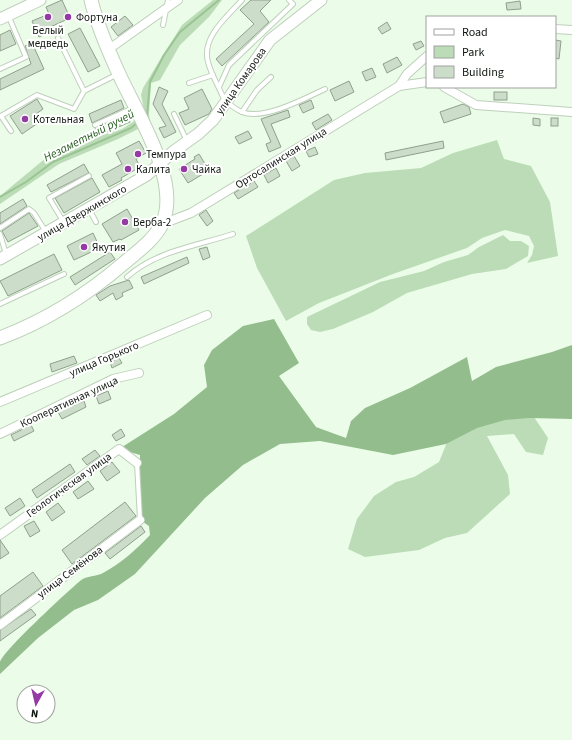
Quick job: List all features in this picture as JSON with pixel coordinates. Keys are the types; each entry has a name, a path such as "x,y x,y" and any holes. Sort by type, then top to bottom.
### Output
{"main road":[{"path":"0,338 60,308 138,260 142,249 162,224 167,207 161,163 138,111 119,74 94,12 91,0"}],"street":[{"path":"4,17 40,0"},
{"path":"109,49 178,0"},
{"name":"улица Комарова","path":"161,163 213,120 270,40 321,0"},
{"path":"556,29 572,30"},
{"name":"Ортосалинская улица","path":"162,224 191,213 399,86 412,69 426,57"},
{"name":"Ортосалинская улица","path":"399,86 426,82"},
{"path":"446,88 476,105 572,112"},
{"name":"улица Дзержинского","path":"3,258 147,175 161,163"},
{"name":"улица Горького","path":"0,402 206,315"},
{"name":"Кооперативная улица","path":"0,434 113,379 139,373"},
{"name":"Геологическая улица","path":"0,534 119,449 137,462"},
{"name":"улица Семёнова","path":"0,625 140,520"}],"lane":[{"path":"163,25 164,10 168,0"},
{"path":"242,0 217,28 209,41 208,62 227,101 242,112 258,114 274,110 325,90"},
{"path":"219,87 230,65 293,4 289,0"},
{"path":"0,69 26,57 4,17"},
{"path":"58,38 84,91"},
{"path":"11,131 0,116 37,95 74,109 84,91 119,74"},
{"path":"189,83 213,74"},
{"path":"242,112 257,90 271,77"},
{"path":"95,125 138,111"},
{"path":"174,114 187,142"},
{"path":"65,223 49,198 89,176"},
{"path":"0,228 29,209 34,213 47,233"},
{"path":"89,209 96,222"},
{"path":"0,234 3,258"},
{"path":"127,277 138,260 172,252 233,234"},
{"path":"0,304 64,274"},
{"path":"137,462 140,520"}],"green space":[{"path":"213,0 222,0 209,17 180,45 160,80 151,83 149,113 150,123 118,139 59,164 0,204 0,196 47,157 65,147 122,129 145,114 141,95 143,88 182,25"},
{"path":"497,140 504,159 531,166 550,202 558,256 527,263 532,255 534,246 529,236 505,230 482,238 467,248 393,274 319,303 286,321 257,268 246,236 334,180 365,173 421,168 453,153"},
{"path":"503,235 510,241 521,241 529,246 528,256 506,269 472,274 407,293 373,312 333,329 320,332 311,330 307,324 307,317 380,282 424,271 444,262 468,255 479,247"},
{"path":"274,319 299,363 279,376 316,427 346,438 351,421 365,408 410,388 467,357 472,381 496,367 572,345 572,419 529,418 505,420 477,428 446,444 393,455 320,441 280,444 243,465 205,498 135,574 98,600 74,610 38,638 0,674 0,662 12,646 80,581 100,574 116,565 134,551 150,535 149,526 140,520 140,455 119,449 174,414 207,387 204,365 212,350 243,326"},
{"path":"526,405 548,438 543,455 526,452 514,434 487,436 508,475 510,494 467,533 445,538 419,550 365,557 348,549 357,519 374,496 396,482 414,477 439,462 458,415"}],"building":[{"path":"62,0 70,18 48,28 50,32 39,37 32,21 49,14 46,7"},
{"path":"251,0 271,0 260,11 269,22 222,66 216,59 254,24 240,10"},
{"path":"520,1 521,9 507,10 506,3"},
{"path":"125,16 133,25 118,36 111,27"},
{"path":"387,22 391,29 382,34 378,28"},
{"path":"80,28 100,66 88,72 68,34"},
{"path":"10,30 16,44 0,51 0,35"},
{"path":"556,40 561,41 559,59 556,58"},
{"path":"421,41 424,46 416,50 413,44"},
{"path":"32,43 44,69 0,90 0,79 31,64 25,46"},
{"path":"397,57 402,65 387,73 383,64"},
{"path":"372,68 376,77 366,81 362,72"},
{"path":"349,81 354,92 335,101 330,90"},
{"path":"159,87 168,91 162,104 176,132 164,138 159,128 166,126 153,104"},
{"path":"202,89 212,109 209,114 185,125 179,113 189,109 184,98"},
{"path":"494,92 507,92 507,100 494,100"},
{"name":"Котельная","path":"37,99 43,109 36,114 41,121 22,134 10,116"},
{"path":"121,100 124,108 92,123 89,114"},
{"path":"311,100 314,108 303,113 299,105"},
{"path":"463,104 469,107 471,114 444,123 440,112"},
{"path":"288,110 290,117 271,124 281,147 269,152 266,144 271,142 261,119"},
{"path":"127,114 130,122 98,136 95,128"},
{"path":"328,114 332,120 316,130 312,123"},
{"path":"533,118 540,119 540,126 533,125"},
{"path":"551,118 558,118 558,126 551,126"},
{"path":"248,131 252,138 239,144 235,137"},
{"path":"139,141 146,153 136,159 140,167 109,187 102,175 122,164 116,153"},
{"path":"443,141 444,148 386,160 385,153"},
{"path":"315,147 318,154 309,157 306,151"},
{"path":"199,154 207,167 201,170 203,174 188,183 179,169 195,159 194,157"},
{"path":"294,156 300,166 292,171 286,161"},
{"path":"84,164 89,173 51,192 47,185"},
{"path":"276,168 280,176 268,183 264,175"},
{"path":"92,178 100,192 64,213 55,198"},
{"path":"254,181 258,187 238,199 234,193"},
{"path":"23,199 27,206 0,224 0,213"},
{"path":"127,209 139,230 121,240 120,239 113,242 102,224"},
{"path":"206,210 213,221 207,226 199,215"},
{"path":"29,213 38,226 8,242 2,231"},
{"name":"Якутия","path":"93,233 100,248 74,260 67,246"},
{"path":"207,247 210,257 203,260 199,249"},
{"path":"110,252 115,259 75,285 70,277"},
{"path":"54,254 62,270 8,296 0,281"},
{"path":"187,257 189,263 144,284 141,277"},
{"path":"129,280 133,288 122,293 123,296 116,300 113,293 100,301 96,295 110,286"},
{"path":"74,356 77,363 52,372 50,364"},
{"path":"119,358 122,363 112,368 110,362"},
{"path":"108,391 111,399 99,404 96,396"},
{"path":"84,401 86,407 62,419 58,412"},
{"path":"31,425 34,431 14,441 11,435"},
{"path":"121,429 125,436 116,441 112,435"},
{"path":"95,450 100,456 87,465 82,459"},
{"path":"112,462 120,472 107,481 100,471"},
{"path":"70,464 75,472 37,498 32,490"},
{"path":"88,481 94,489 78,499 73,492"},
{"path":"20,498 25,506 10,516 5,508"},
{"path":"125,502 136,516 72,564 62,550"},
{"path":"58,503 65,512 52,521 46,512"},
{"path":"34,521 40,531 30,537 24,526"},
{"path":"141,526 145,532 110,559 105,553"},
{"path":"0,540 9,553 0,559"},
{"path":"33,572 43,586 0,618 0,596"},
{"path":"31,609 36,615 0,641 0,630"}],"waterway":[{"name":"Незаметный ручей","path":"146,117 150,82 164,55 180,32 219,0"},
{"name":"Незаметный ручей","path":"0,197 26,182 53,162 131,128 137,123"}],"place":[{"name":"Белый медведь","path":"48,17"},
{"name":"Фортуна","path":"68,17"},
{"name":"Котельная","path":"25,119"},
{"name":"Темпура","path":"138,154"},
{"name":"Калита","path":"128,169"},
{"name":"Чайка","path":"184,169"},
{"name":"Верба-2","path":"125,222"},
{"name":"Якутия","path":"84,247"}]}
